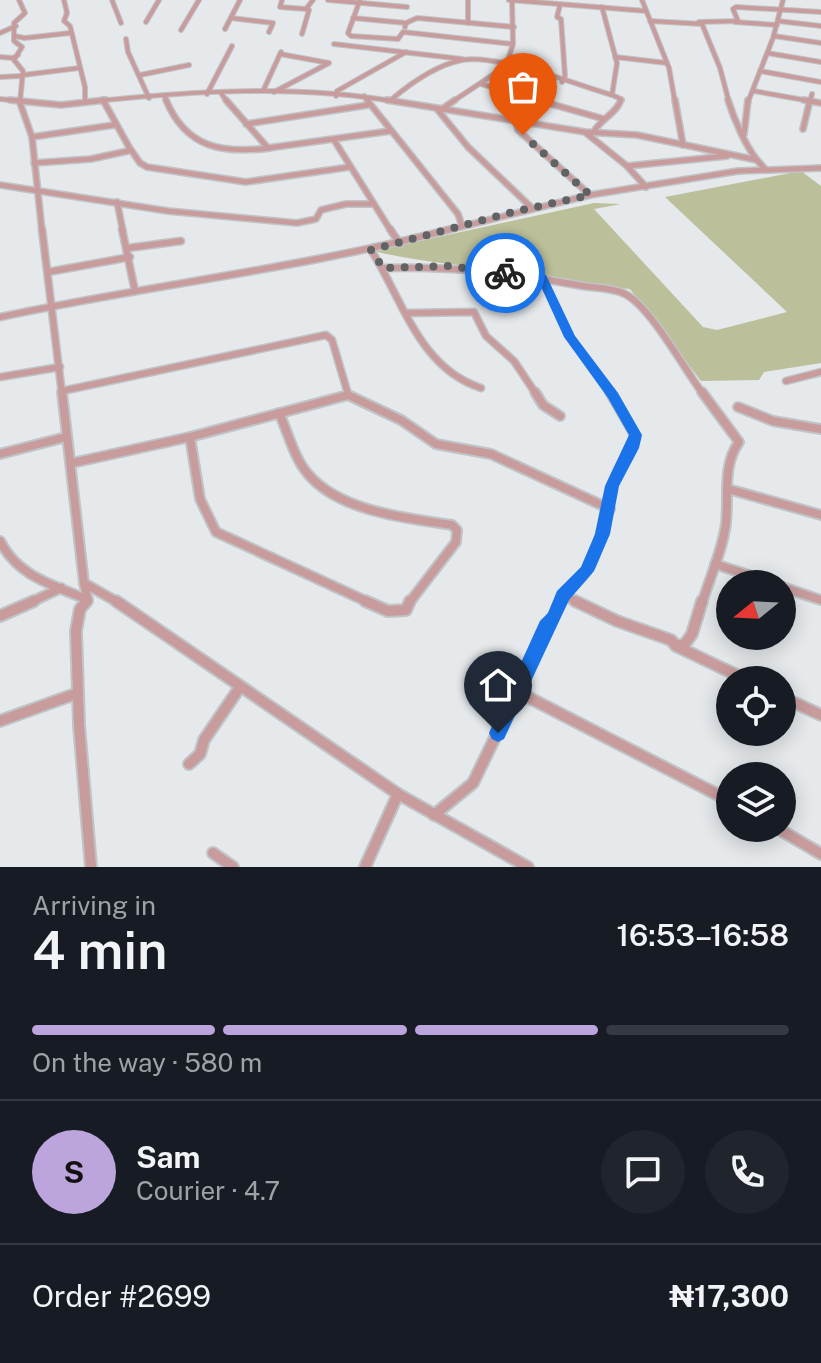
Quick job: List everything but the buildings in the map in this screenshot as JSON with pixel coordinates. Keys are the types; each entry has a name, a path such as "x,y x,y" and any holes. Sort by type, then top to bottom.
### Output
{"street":[{"path":"19,0 25,13 14,23 13,31 14,41 22,47 16,57 24,83 19,100 32,137 50,307 88,600"},
{"path":"64,0 67,13 64,21 70,26 85,87 85,102"},
{"path":"112,0 121,23"},
{"path":"146,22 159,0"},
{"path":"181,30 199,0"},
{"path":"225,29 240,0"},
{"path":"269,32 282,0"},
{"path":"306,9 313,0"},
{"path":"328,0 407,7"},
{"path":"468,0 468,23"},
{"path":"439,109 506,66 513,44 510,0 646,11"},
{"path":"642,0 667,63 683,145"},
{"path":"765,169 745,145 744,134 748,101 774,36 783,0"},
{"path":"349,35 359,1"},
{"path":"560,5 557,17 561,19 565,76 562,82"},
{"path":"280,7 306,9"},
{"path":"602,7 615,57 617,78 612,95"},
{"path":"735,22 738,19 734,8 821,12"},
{"path":"302,34 309,10 306,9"},
{"path":"231,18 273,23"},
{"path":"353,18 406,23 417,18 514,27"},
{"path":"650,21 821,26"},
{"path":"699,22 712,45 730,106 744,134"},
{"path":"342,40 349,35 398,39 406,23"},
{"path":"0,31 13,31 25,38 70,33"},
{"path":"403,32 513,44"},
{"path":"774,36 821,43"},
{"path":"126,39 128,52 149,98"},
{"path":"334,44 506,66 621,99 620,105 593,133"},
{"path":"207,94 232,46"},
{"path":"263,91 281,52 329,63 274,92"},
{"path":"336,96 337,91 406,52"},
{"path":"767,53 821,62"},
{"path":"0,57 16,57"},
{"path":"615,57 667,63"},
{"path":"392,99 408,87 465,59"},
{"path":"140,75 189,65"},
{"path":"0,77 79,68"},
{"path":"760,71 821,82"},
{"path":"481,84 604,119"},
{"path":"0,99 55,105 263,91 364,96 514,122 593,133 637,135 757,160"},
{"path":"754,91 821,103"},
{"path":"221,93 268,148 273,147"},
{"path":"803,129 812,94"},
{"path":"364,96 368,105 458,214 462,226"},
{"path":"165,97 185,132 200,142 241,149 390,131"},
{"path":"103,100 114,125 140,163 147,167 246,182 350,167"},
{"path":"514,122 538,101"},
{"path":"246,124 368,105"},
{"path":"439,109 468,147 532,208"},
{"path":"514,122 518,130 590,195"},
{"path":"32,137 114,125"},
{"path":"585,132 627,166 646,187"},
{"path":"334,140 400,244"},
{"path":"34,163 91,159 125,152 129,147"},
{"path":"627,166 663,159 703,162 732,155"},
{"path":"0,317 371,250 590,195 765,169 821,168"},
{"path":"0,185 166,210 297,223 316,219 321,210 333,206 350,202 373,204"},
{"path":"117,202 135,291"},
{"path":"128,248 181,241"},
{"path":"371,250 442,367 454,378 481,388"},
{"path":"48,272 130,257"},
{"path":"383,268 448,266 542,278 626,294 666,335 675,356 739,442 732,452 724,507 726,524 715,564 692,634 685,644 676,646"},
{"path":"434,815 473,783 530,668 546,626 554,618 563,595 587,571 610,509 612,486 626,454 632,448 635,435 613,396 570,337 542,278"},
{"path":"407,313 466,309 474,312 486,336 520,368 543,405 560,416"},
{"path":"62,391 326,335 332,340 348,395"},
{"path":"0,377 60,367"},
{"path":"786,381 821,372"},
{"path":"72,463 190,437 348,395 401,420 436,444 491,454 610,509"},
{"path":"738,407 791,426 821,429"},
{"path":"190,437 200,496 208,522 216,532 388,611 406,610 412,596 456,542 457,530 452,525 381,513 321,484 305,470 279,413"},
{"path":"0,460 4,452 66,437"},
{"path":"728,489 821,515"},
{"path":"0,541 5,554 23,572 88,600"},
{"path":"715,564 733,570"},
{"path":"84,583 118,602 398,794 528,867"},
{"path":"0,616 63,587"},
{"path":"796,592 821,600"},
{"path":"563,595 617,621 671,640 676,646 718,666"},
{"path":"88,600 80,609 76,631 91,867"},
{"path":"189,764 200,754 204,740 240,687"},
{"path":"516,691 716,794"},
{"path":"0,721 78,693"},
{"path":"796,703 821,715"},
{"path":"365,867 398,794"},
{"path":"796,839 821,854"},
{"path":"213,853 233,867"}],"green space":[{"path":"801,171 821,186 821,363 764,372 759,380 701,381 630,289 424,261 374,251 594,203 621,204 594,209 703,327 717,330 787,312 665,197"}],"way so far":[{"path":"505,273 430,265 383,268 371,250 590,195 523,135"}],"route":[{"path":"498,733 563,595 587,571 610,509 612,486 626,454 632,448 635,435 630,421 570,337 542,278 505,273"}]}
